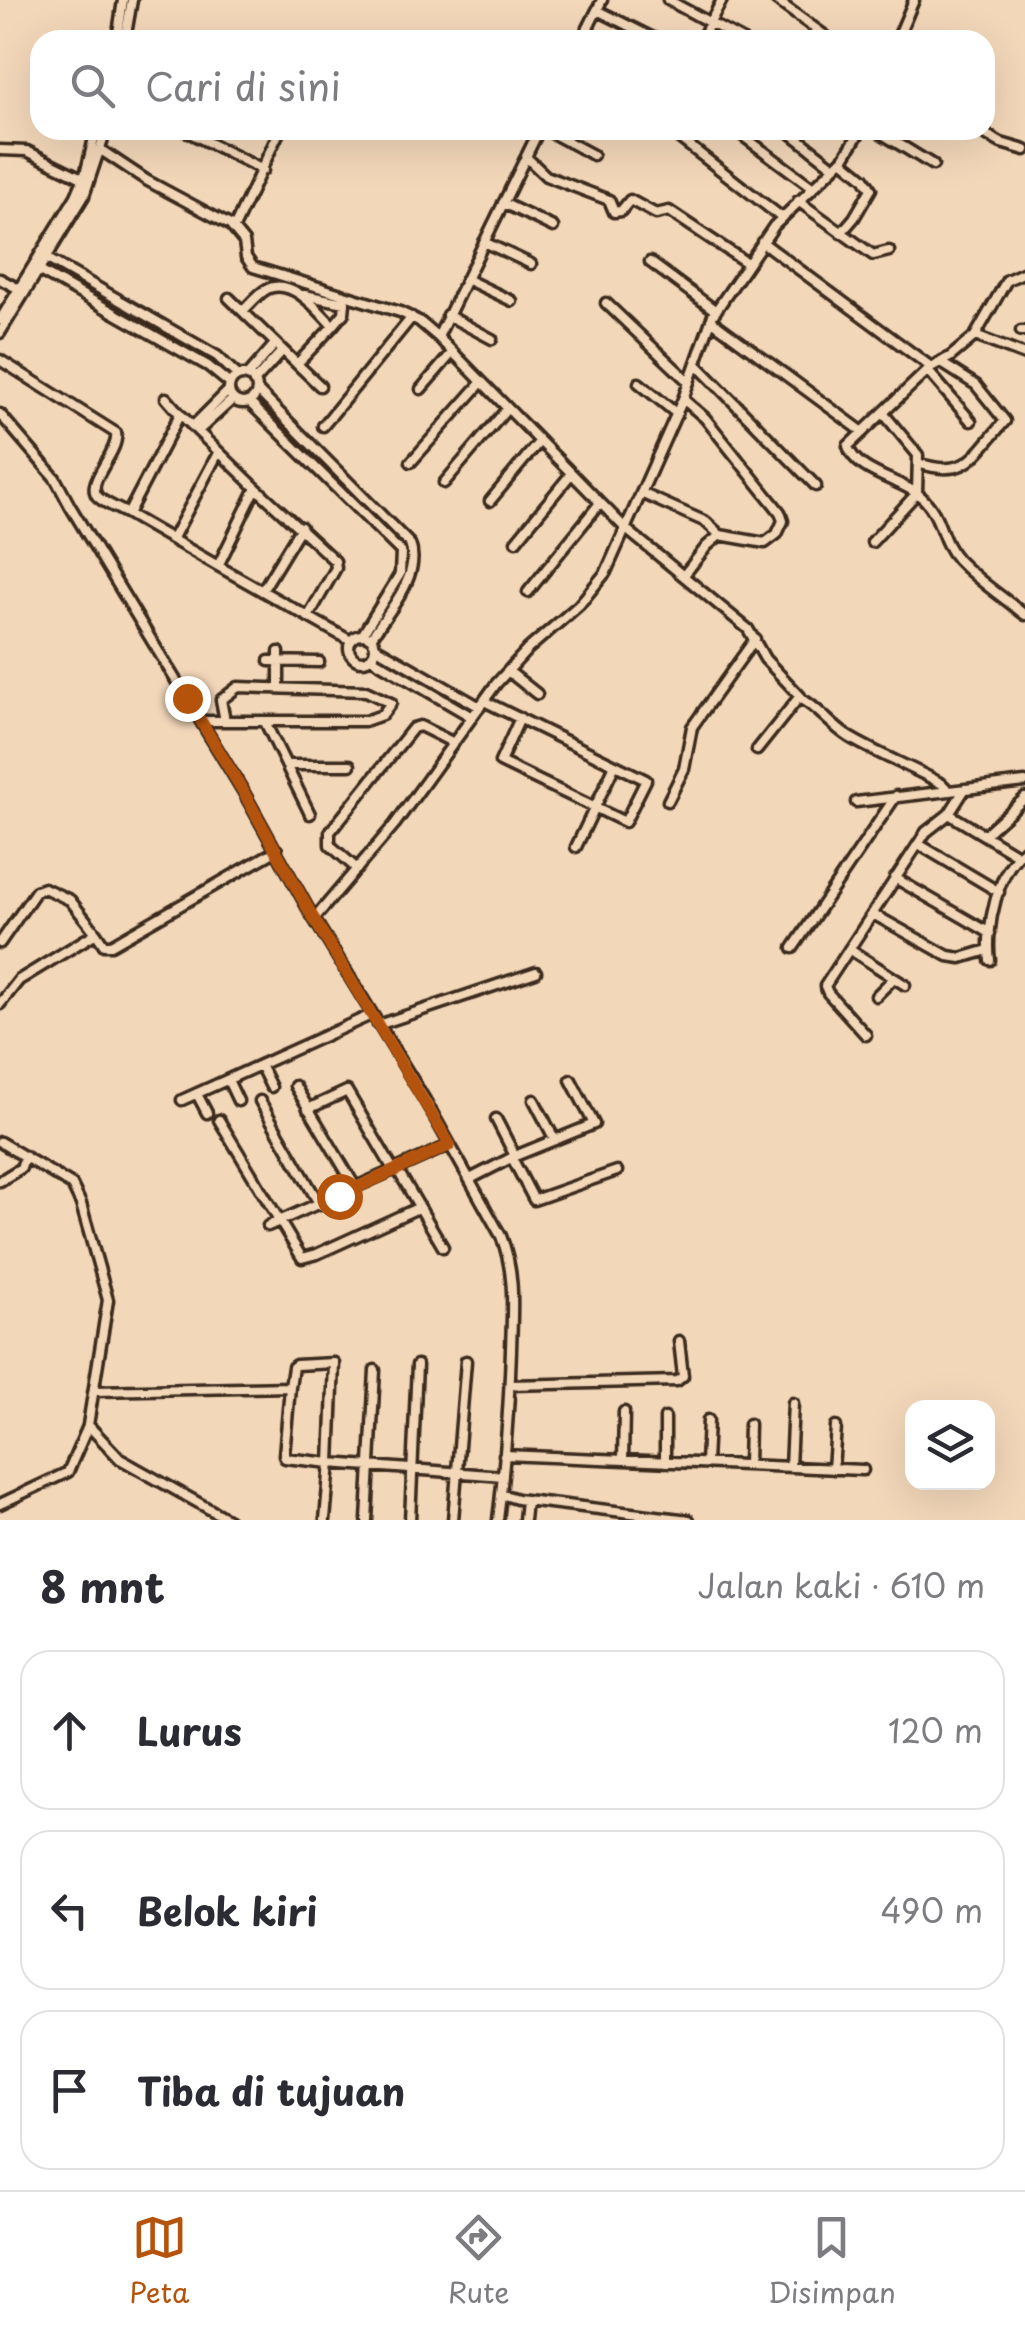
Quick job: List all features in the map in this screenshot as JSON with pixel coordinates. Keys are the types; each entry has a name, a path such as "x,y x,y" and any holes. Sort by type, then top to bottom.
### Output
{"street":[{"path":"118,30 123,0"},
{"path":"127,30 132,0"},
{"path":"587,30 602,0"},
{"path":"668,0 725,30"},
{"path":"707,30 722,0"},
{"path":"776,0 817,30"},
{"path":"901,30 914,0"},
{"path":"597,10 637,30"},
{"path":"995,139 1025,150"},
{"path":"0,320 84,180 94,140"},
{"path":"0,334 84,196 104,140"},
{"path":"204,140 263,170"},
{"path":"234,228 276,140"},
{"path":"438,338 536,140"},
{"path":"562,140 593,155"},
{"path":"682,140 782,217"},
{"path":"749,140 812,187"},
{"path":"802,140 864,178 871,189 841,233"},
{"path":"314,919 508,672 606,572 677,414 710,320 782,217 838,163 855,140"},
{"path":"892,140 933,165"},
{"path":"0,150 27,151 84,180"},
{"path":"101,150 146,180 234,228 253,267 412,317 438,338 626,529 748,629 764,659 800,698 819,708 827,720 848,736 942,784 948,791"},
{"path":"526,157 546,176 608,200 614,212 621,211 630,200 656,214 669,211 747,263"},
{"path":"798,201 873,255 889,251"},
{"path":"504,202 553,227"},
{"path":"484,242 530,264"},
{"path":"762,242 933,367 976,385 1005,421 963,467 944,471 918,463"},
{"path":"46,258 217,356 249,381 410,544 412,568 392,596"},
{"path":"650,262 716,310"},
{"path":"38,270 208,366 242,403 249,402"},
{"path":"1025,272 1007,280 975,336 933,367 851,442 849,453 871,470 917,494 935,511 948,546 959,560 1025,615"},
{"path":"0,279 19,289"},
{"path":"466,279 512,301"},
{"path":"243,311 265,290 286,288 345,303 344,312 333,326 297,364"},
{"path":"300,294 333,326"},
{"path":"229,298 320,386"},
{"path":"606,303 690,382"},
{"path":"447,315 492,340"},
{"path":"324,426 412,317"},
{"path":"710,320 863,432"},
{"path":"975,336 1025,355"},
{"path":"275,344 249,381 249,402 398,548 402,567 370,640 371,658"},
{"path":"195,429 231,391 282,352"},
{"path":"421,389 452,352"},
{"path":"0,360 116,433 117,444 95,482 98,497 351,641 370,640 482,704 520,718 646,780 625,822 500,762 520,718"},
{"path":"696,364 816,486"},
{"path":"933,367 971,421"},
{"path":"411,462 481,383"},
{"path":"638,384 677,414"},
{"path":"166,398 336,565 308,616"},
{"path":"642,494 706,522 720,535 765,543 783,521 780,512 705,418 683,399"},
{"path":"444,483 507,409"},
{"path":"0,414 63,490 502,1236 512,1272 510,1385 498,1520"},
{"path":"128,514 180,414"},
{"path":"872,542 917,494 915,450 884,414"},
{"path":"490,501 539,442"},
{"path":"173,538 218,452"},
{"path":"516,540 571,474"},
{"path":"218,566 256,488"},
{"path":"528,592 600,502"},
{"path":"262,591 300,527"},
{"path":"684,575 720,535"},
{"path":"1016,607 1025,596"},
{"path":"668,802 684,770 692,727 754,638"},
{"path":"351,641 349,650 354,658 371,658 472,718"},
{"path":"280,688 276,658 319,662"},
{"path":"414,683 420,672"},
{"path":"508,672 537,694"},
{"path":"201,721 225,722 265,722 374,720 391,703 366,690 232,689 219,704 225,722"},
{"path":"757,750 800,698"},
{"path":"265,722 310,814"},
{"path":"357,869 330,846 330,832 413,728 420,726 454,743"},
{"path":"286,764 350,765"},
{"path":"576,847 616,765"},
{"path":"856,802 1025,782"},
{"path":"866,1035 825,986 926,832 949,814 964,790"},
{"path":"793,948 896,796"},
{"path":"984,835 1025,798"},
{"path":"872,914 948,956 989,955 1005,869 1021,853 949,814"},
{"path":"920,845 998,892"},
{"path":"0,943 36,891 44,888 70,900 104,945 112,946 276,850"},
{"path":"896,878 990,934"},
{"path":"0,1004 19,980 96,932"},
{"path":"849,949 904,986"},
{"path":"378,1025 536,972"},
{"path":"876,996 894,978"},
{"path":"182,1100 371,1015"},
{"path":"260,1065 271,1086"},
{"path":"228,1080 238,1101"},
{"path":"470,1179 594,1124 571,1080"},
{"path":"295,1086 356,1188"},
{"path":"308,1109 347,1092 443,1247"},
{"path":"197,1094 207,1113"},
{"path":"534,1100 554,1140"},
{"path":"260,1101 320,1204"},
{"path":"219,1120 300,1256 307,1258 420,1207"},
{"path":"496,1120 534,1200 617,1171"},
{"path":"0,1142 72,1185 108,1300 88,1425 68,1472 0,1504"},
{"path":"268,1226 450,1145"},
{"path":"0,1181 22,1168 25,1156"},
{"path":"510,1385 679,1381 679,1341"},
{"path":"453,1520 466,1361"},
{"path":"325,1520 330,1463 334,1363 296,1364 290,1388 285,1458 330,1463 414,1470 503,1476"},
{"path":"410,1520 417,1365"},
{"path":"367,1520 375,1370"},
{"path":"94,1391 290,1388"},
{"path":"790,1467 793,1404"},
{"path":"623,1460 624,1412"},
{"path":"664,1418 665,1462"},
{"path":"706,1463 708,1420"},
{"path":"748,1465 750,1424"},
{"path":"88,1425 120,1459 229,1520"},
{"path":"833,1469 836,1427"},
{"path":"504,1455 863,1470"},
{"path":"501,1494 608,1515 689,1520"},
{"path":"524,1520 526,1500"},
{"path":"569,1520 571,1505"}],"route":[{"path":"187,698 450,1145 339,1196"}]}
